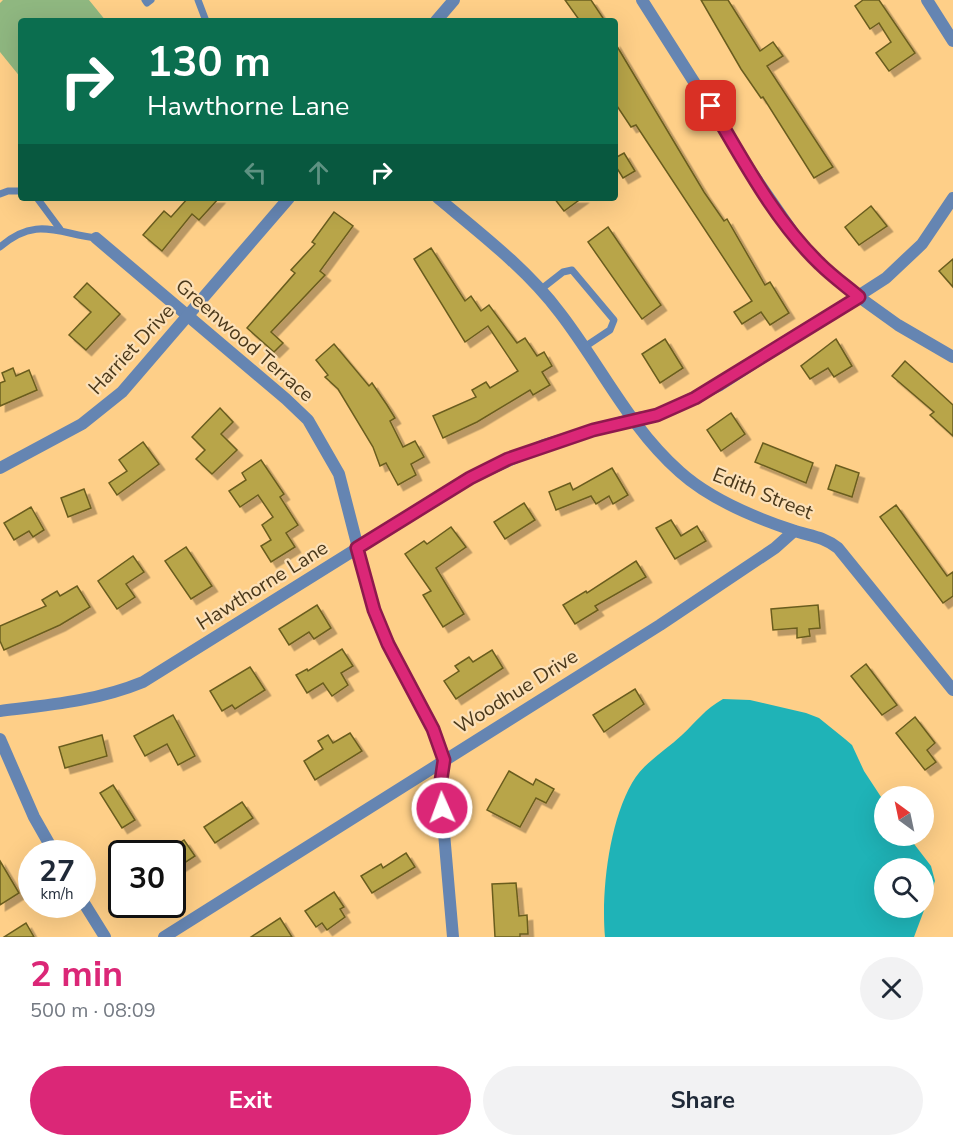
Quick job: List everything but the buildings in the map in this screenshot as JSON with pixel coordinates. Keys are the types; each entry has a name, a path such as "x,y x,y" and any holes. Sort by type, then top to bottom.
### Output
{"street":[{"path":"439,18 454,0"},
{"path":"642,0 750,170 796,237 820,264 859,297 898,325 953,357"},
{"path":"927,0 953,41"},
{"path":"938,17 953,21"},
{"name":"Hawthorne Lane","path":"0,711 88,699 119,692 143,682 470,478 508,459 544,445 632,419 657,415 704,394 886,278 922,244 953,198"},
{"name":"Harriet Drive","path":"0,468 63,435 101,410 122,392 286,201"},
{"name":"Edith Street","path":"441,201 540,290 562,314 632,419 677,470 700,489 794,531 817,536 838,548 953,690"},
{"name":"Greenwood Terrace","path":"96,238 308,420 339,474 374,610 388,644 433,729 444,760 440,787 453,937"},
{"name":"Woodhue Drive","path":"165,937 660,625 775,548 794,531"},
{"path":"0,740 34,817 47,840"},
{"path":"93,918 105,937"}],"lane":[{"path":"145,0 147,3 151,0"},
{"path":"198,0 205,18"},
{"path":"0,194 18,191"},
{"path":"39,201 60,229"},
{"path":"0,247 13,235 24,230 60,229 96,238"},
{"path":"540,290 563,272 572,270 602,303 614,320 610,330 583,348"}],"green space":[{"path":"3,0 89,0 104,18 18,18 18,74 0,52 0,3"}],"water":[{"path":"723,699 750,700 806,713 819,718 852,745 874,786 874,846 916,846 925,858 874,858 874,918 921,918 914,937 605,937 604,900 608,858 624,799 642,769 706,711"}],"route":[{"path":"442,808 440,787 444,760 433,729 388,644 374,610 357,548 470,478 508,459 593,430 632,419 657,415 695,398 720,385 859,297 820,264 796,237 750,170 711,106"}]}
